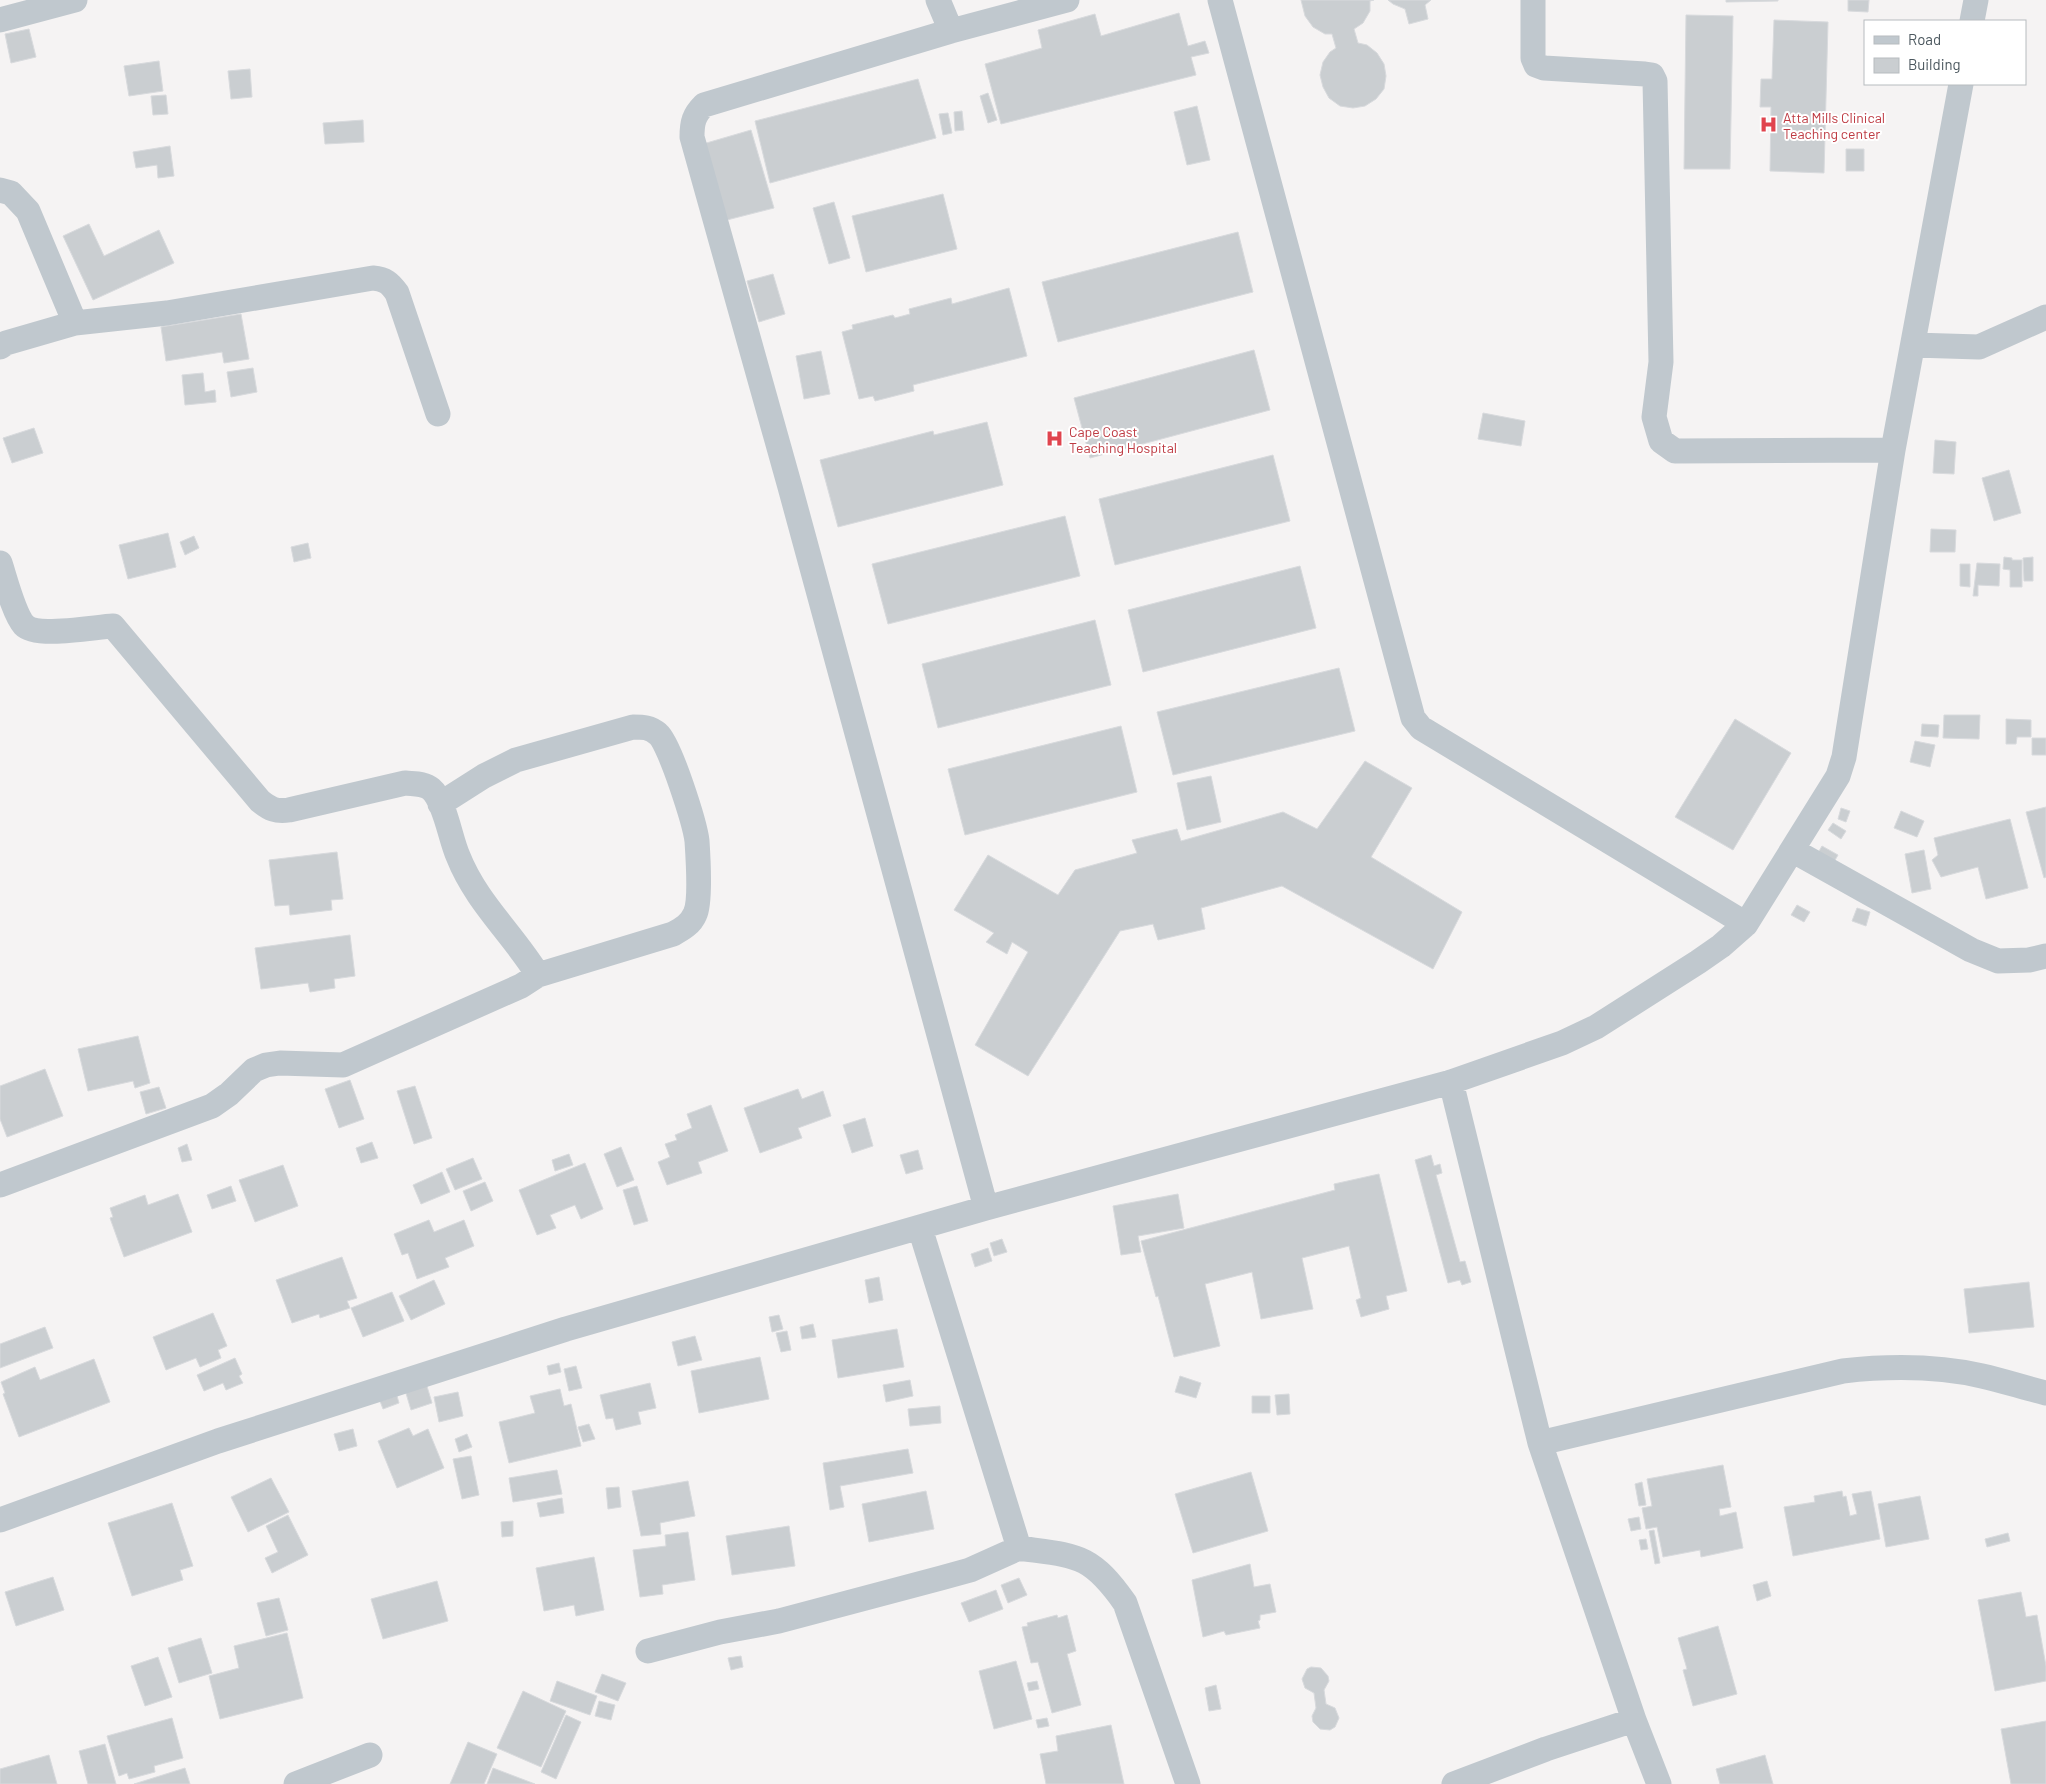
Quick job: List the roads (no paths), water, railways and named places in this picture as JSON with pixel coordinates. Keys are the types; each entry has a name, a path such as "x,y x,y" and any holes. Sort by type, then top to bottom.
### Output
{"street":[{"path":"0,20 75,0"},
{"path":"938,0 950,32"},
{"path":"986,1208 790,487 692,137 692,126 695,114 704,105 950,32 1067,0"},
{"path":"1220,0 1413,718 1421,728 1746,924"},
{"path":"1533,0 1533,58 1536,65 1544,68 1652,75 1655,81 1661,362 1654,417 1661,441 1675,451 1893,450"},
{"path":"1972,20 1976,0"},
{"path":"0,1520 218,1441 566,1329 986,1208 1451,1082 1562,1043 1596,1027 1721,946 1746,924 1838,776 1844,757 1893,450 1961,85"},
{"path":"0,190 11,193 28,211 76,323"},
{"path":"0,347 6,343 76,323 167,313 373,278 383,279 397,293 438,414"},
{"path":"1914,345 1979,347 2046,317"},
{"path":"0,563 19,618 25,626 33,631 46,632 112,626 260,801 268,808 279,812 405,783 421,784 431,789 440,804 458,857 486,908 525,954 538,975"},
{"path":"0,1185 212,1106 229,1094 254,1070 266,1065 280,1063 343,1065 521,986 538,975 673,934 686,926 695,914 698,904 697,841 694,825 668,748 660,735 646,727 633,727 516,760 484,776 440,804"},
{"path":"1792,850 1971,950 1998,961 2028,960 2046,956"},
{"path":"1451,1082 1540,1443 1634,1720 1659,1784"},
{"path":"920,1228 1019,1548"},
{"path":"1540,1443 1843,1371 1867,1368 1962,1373 1981,1376 2046,1394"},
{"path":"648,1651 720,1632 779,1622 970,1570 1019,1548 1069,1554 1090,1563 1109,1580 1125,1603 1188,1784"},
{"path":"1454,1784 1546,1749 1634,1720"},
{"path":"296,1784 370,1755"}],"place":[{"name":"Atta Mills Clinical Teaching center","path":"1769,125"},
{"name":"Cape Coast Teaching Hospital","path":"1055,439"}]}
